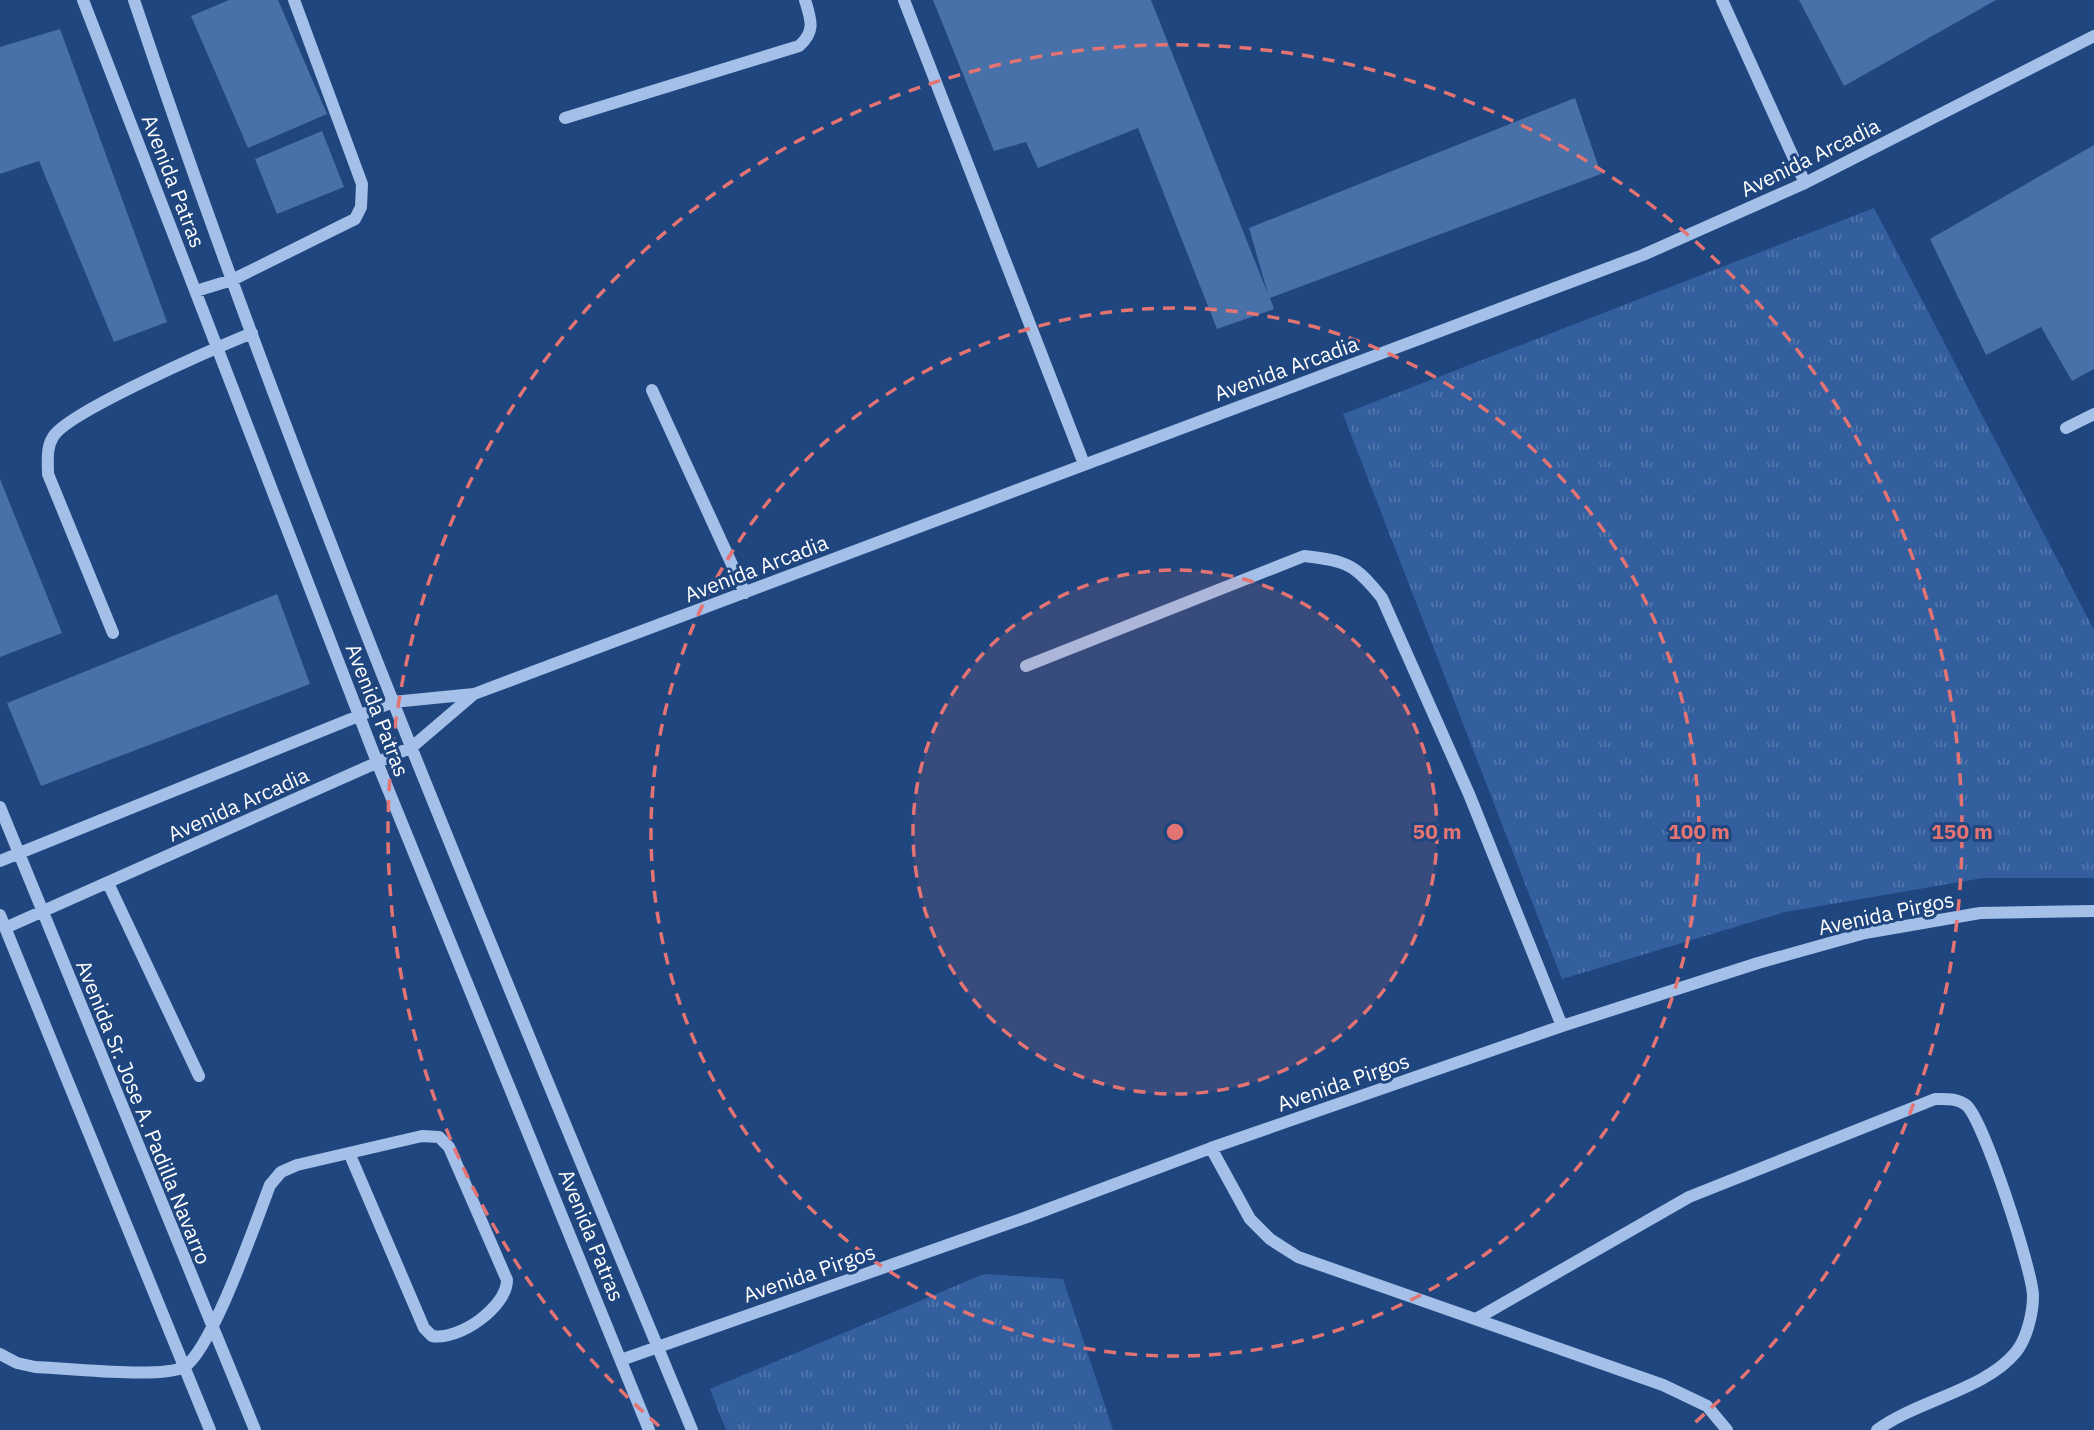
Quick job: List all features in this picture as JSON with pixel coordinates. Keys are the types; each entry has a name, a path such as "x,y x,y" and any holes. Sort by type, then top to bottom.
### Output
{"street":[{"name":"Avenida Patras","path":"83,0 377,762 649,1430"},
{"name":"Avenida Patras","path":"134,0 252,333 393,702 692,1430"},
{"path":"196,291 233,280 355,219 361,207 362,184 294,0"},
{"path":"565,118 799,46 809,37 812,25 805,0"},
{"path":"904,0 1084,464"},
{"path":"1722,0 1805,183"},
{"name":"Avenida Arcadia","path":"0,861 393,702 474,694 1643,256 1805,183 2094,36"},
{"path":"113,633 48,474 48,450 53,436 66,424 135,386 252,333"},
{"path":"652,390 745,593"},
{"path":"2066,428 2094,414"},
{"path":"1026,666 1304,556 1334,559 1360,570 1382,598 1469,794 1562,1026"},
{"name":"Avenida Arcadia","path":"5,928 412,747 474,694"},
{"name":"Avenida Sr. Jose A. Padilla Navarro","path":"0,807 255,1430"},
{"path":"108,883 199,1076"},
{"name":"Avenida Pirgos","path":"621,1360 1027,1217 1211,1148 1562,1026 1758,963 1865,933 1980,913 2094,911"},
{"path":"0,915 210,1430"},
{"path":"1476,1319 1689,1197 1935,1099 1954,1100 1972,1112 1987,1142 2028,1272 2033,1295 2030,1316 2017,1351 1997,1369 1905,1412 1877,1430"},
{"path":"0,1354 17,1363 35,1367 153,1372 184,1367 212,1330 270,1185 281,1172 298,1165 350,1155 422,1136 439,1137 449,1147 507,1280 507,1292 500,1305 453,1335 432,1336 424,1328 350,1155"},
{"path":"1211,1148 1250,1219 1270,1239 1298,1257 1663,1385 1707,1406 1727,1430"}],"green space":[{"path":"1874,208 2094,630 2094,878 1983,878 1785,912 1562,979 1343,414"},
{"path":"984,1274 1063,1279 1113,1430 726,1430 710,1389"}],"building":[{"path":"229,0 278,0 327,114 248,148 191,16"},
{"path":"933,0 1151,0 1268,294 1249,228 1575,98 1601,174 1270,298 1274,309 1217,329 1138,128 1038,168 1026,142 994,151"},
{"path":"1799,0 1996,0 1844,86"},
{"path":"60,29 167,322 114,342 39,161 0,174 0,47"},
{"path":"322,131 344,187 277,214 255,159"},
{"path":"2094,145 2094,369 2072,381 2041,327 1986,355 1930,239"},
{"path":"0,479 62,633 0,657"},
{"path":"277,594 310,684 41,786 7,703"}]}
